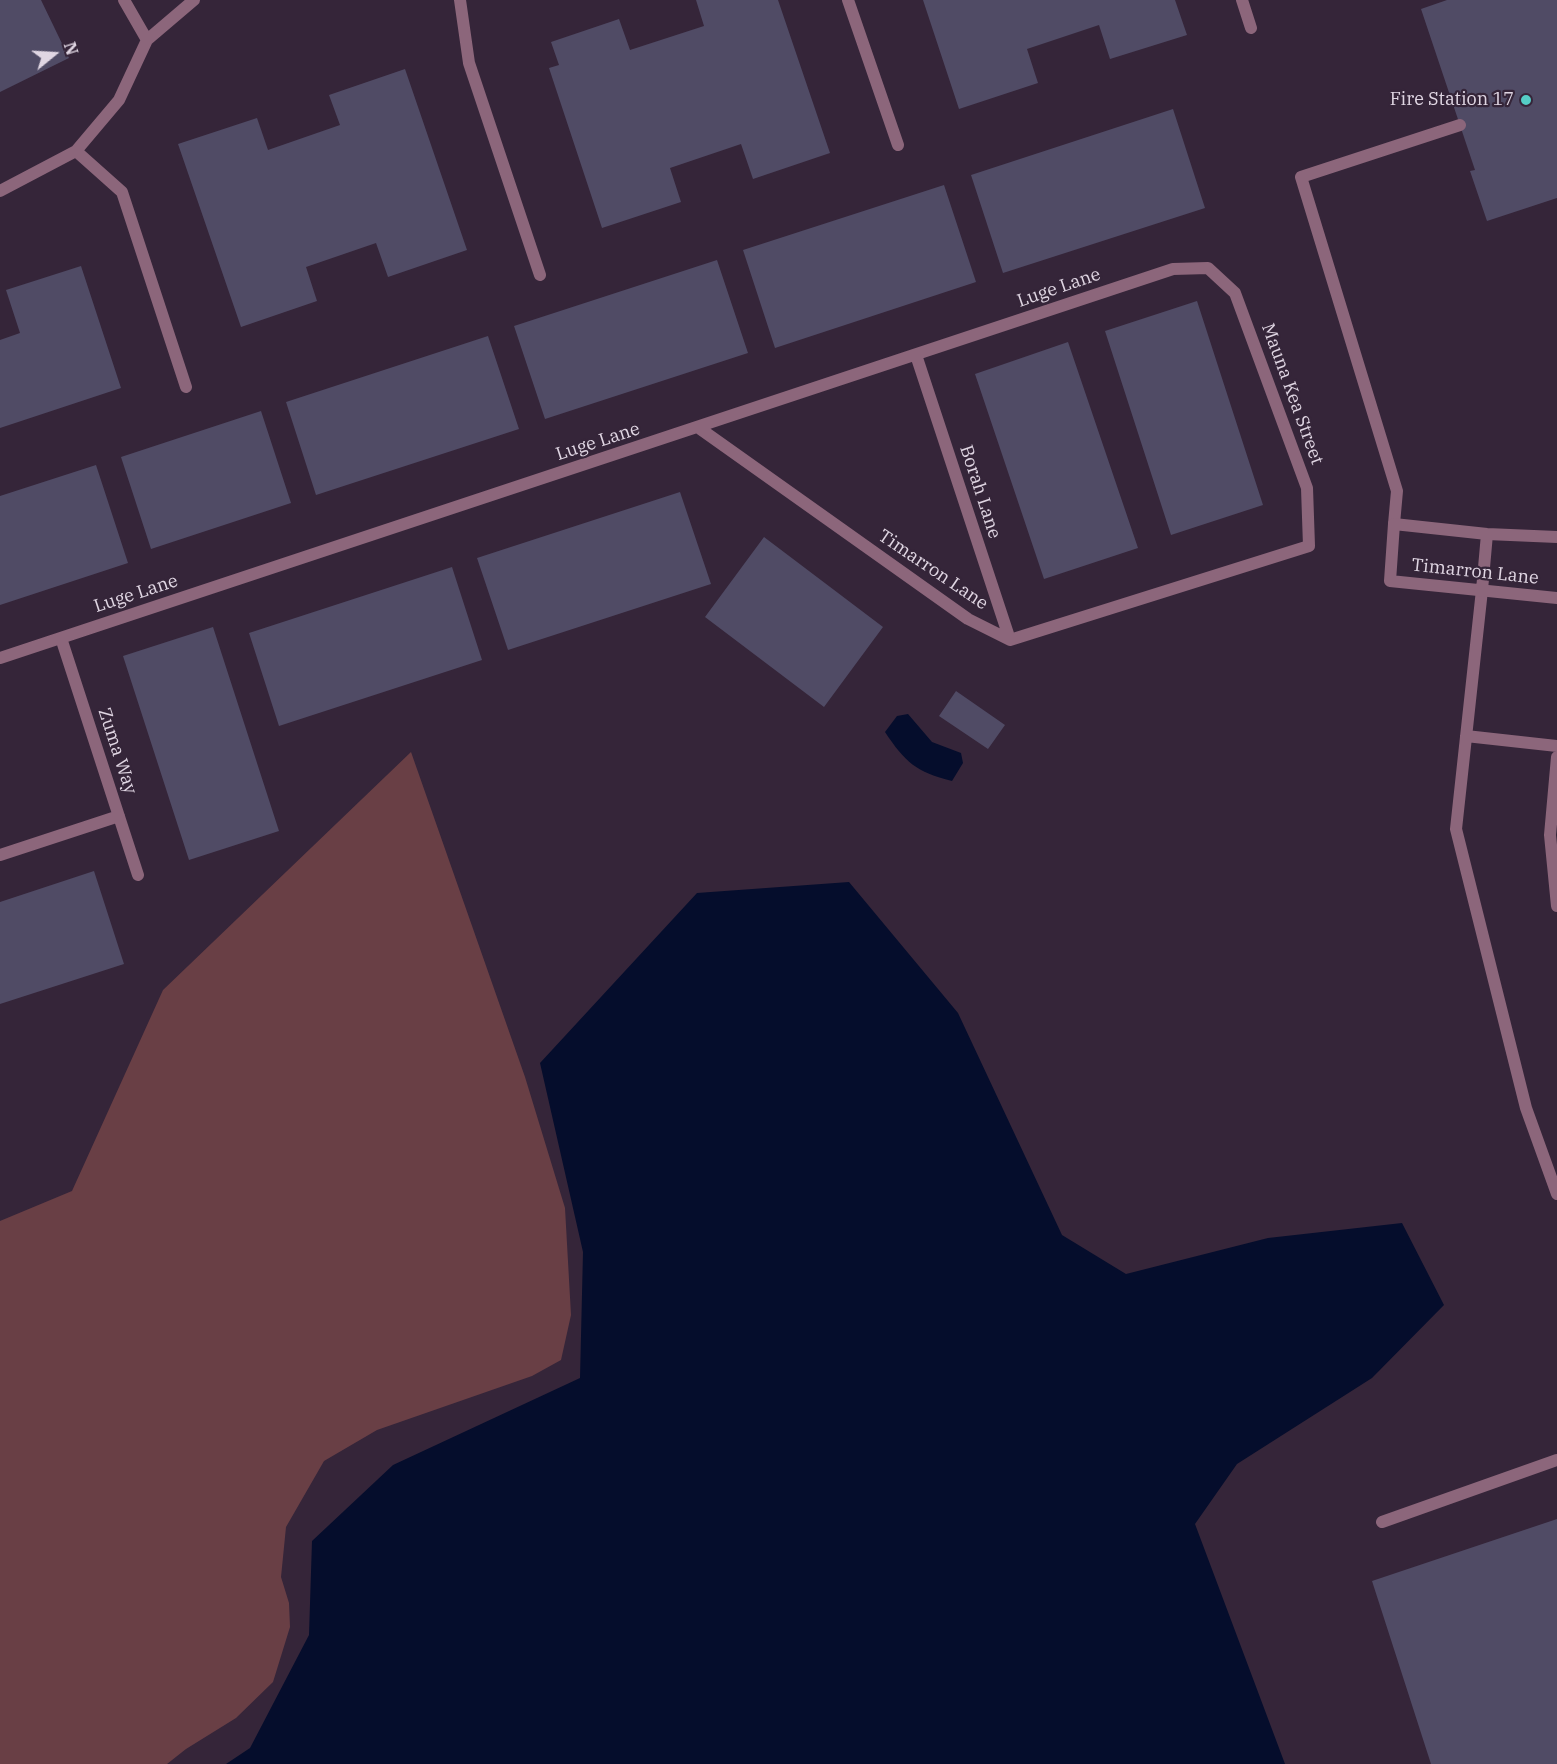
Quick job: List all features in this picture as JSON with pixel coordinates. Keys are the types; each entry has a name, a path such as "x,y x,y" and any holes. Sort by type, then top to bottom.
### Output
{"street":[{"path":"124,0 147,40"},
{"path":"0,191 76,151 119,100 147,40 194,0"},
{"path":"460,0 469,63 540,274"},
{"path":"848,0 898,145"},
{"path":"1242,0 1251,28"},
{"path":"1460,125 1301,177 1397,491 1394,524 1487,534 1557,537"},
{"path":"76,151 122,192 186,387"},
{"name":"Luge Lane","path":"0,658 1173,269 1208,268"},
{"name":"Mauna Kea Street","path":"1010,640 1309,546 1307,488 1235,293 1208,268"},
{"name":"Borah Lane","path":"916,356 1010,640"},
{"name":"Timarron Lane","path":"699,428 968,619 1010,640"},
{"name":"Timarron Lane","path":"1394,524 1390,581 1557,598"},
{"path":"1487,534 1456,829 1526,1108 1557,1194"},
{"name":"Zuma Way","path":"61,638 138,875"},
{"path":"1466,736 1557,746"},
{"path":"1557,757 1550,835 1557,906"},
{"path":"0,855 119,816"},
{"path":"1382,1522 1557,1460"}],"shaded area":[{"path":"411,752 525,1077 565,1208 571,1315 561,1360 532,1376 377,1430 324,1461 286,1527 281,1577 289,1603 290,1627 273,1682 236,1718 186,1749 167,1764 0,1764 0,1221 72,1191 163,990"}],"water":[{"path":"908,714 932,742 961,753 963,763 952,781 929,774 912,764 885,732 897,716"},
{"path":"849,882 958,1013 1062,1235 1126,1274 1268,1238 1402,1223 1444,1305 1372,1378 1237,1464 1195,1524 1285,1764 226,1764 250,1748 309,1635 312,1541 393,1465 580,1378 583,1252 540,1063 697,893"}],"building":[{"path":"0,0 41,0 69,58 0,92"},
{"path":"696,0 778,0 830,153 753,179 741,144 670,168 681,202 602,228 549,68 559,65 551,42 619,19 630,50 704,26"},
{"path":"923,0 1175,0 1187,35 1110,59 1099,25 1027,49 1038,83 959,109"},
{"path":"1447,0 1557,0 1557,198 1487,221 1470,171 1475,170 1421,9"},
{"path":"405,69 467,250 388,277 376,243 306,267 317,301 241,327 178,144 257,118 268,150 340,125 329,95"},
{"path":"1173,109 1205,208 1003,273 971,175"},
{"path":"944,185 976,282 775,348 743,250"},
{"path":"717,260 748,353 545,419 514,326"},
{"path":"81,266 121,388 0,428 0,340 20,333 6,290"},
{"path":"1197,301 1263,505 1171,535 1105,331"},
{"path":"488,336 519,429 316,495 286,402"},
{"path":"1068,342 1138,548 1044,579 975,374"},
{"path":"261,411 291,503 151,549 121,457"},
{"path":"96,465 128,563 0,605 0,496"},
{"path":"680,492 711,584 508,650 477,558"},
{"path":"764,537 883,627 824,707 705,617"},
{"path":"452,567 482,660 279,726 249,633"},
{"path":"213,627 279,831 189,860 123,656"},
{"path":"956,691 1005,725 988,749 939,716"},
{"path":"94,871 124,964 0,1004 0,902"},
{"path":"1557,1519 1557,1764 1431,1764 1372,1581"}],"place":[{"name":"Fire Station 17","path":"1526,100"}]}
